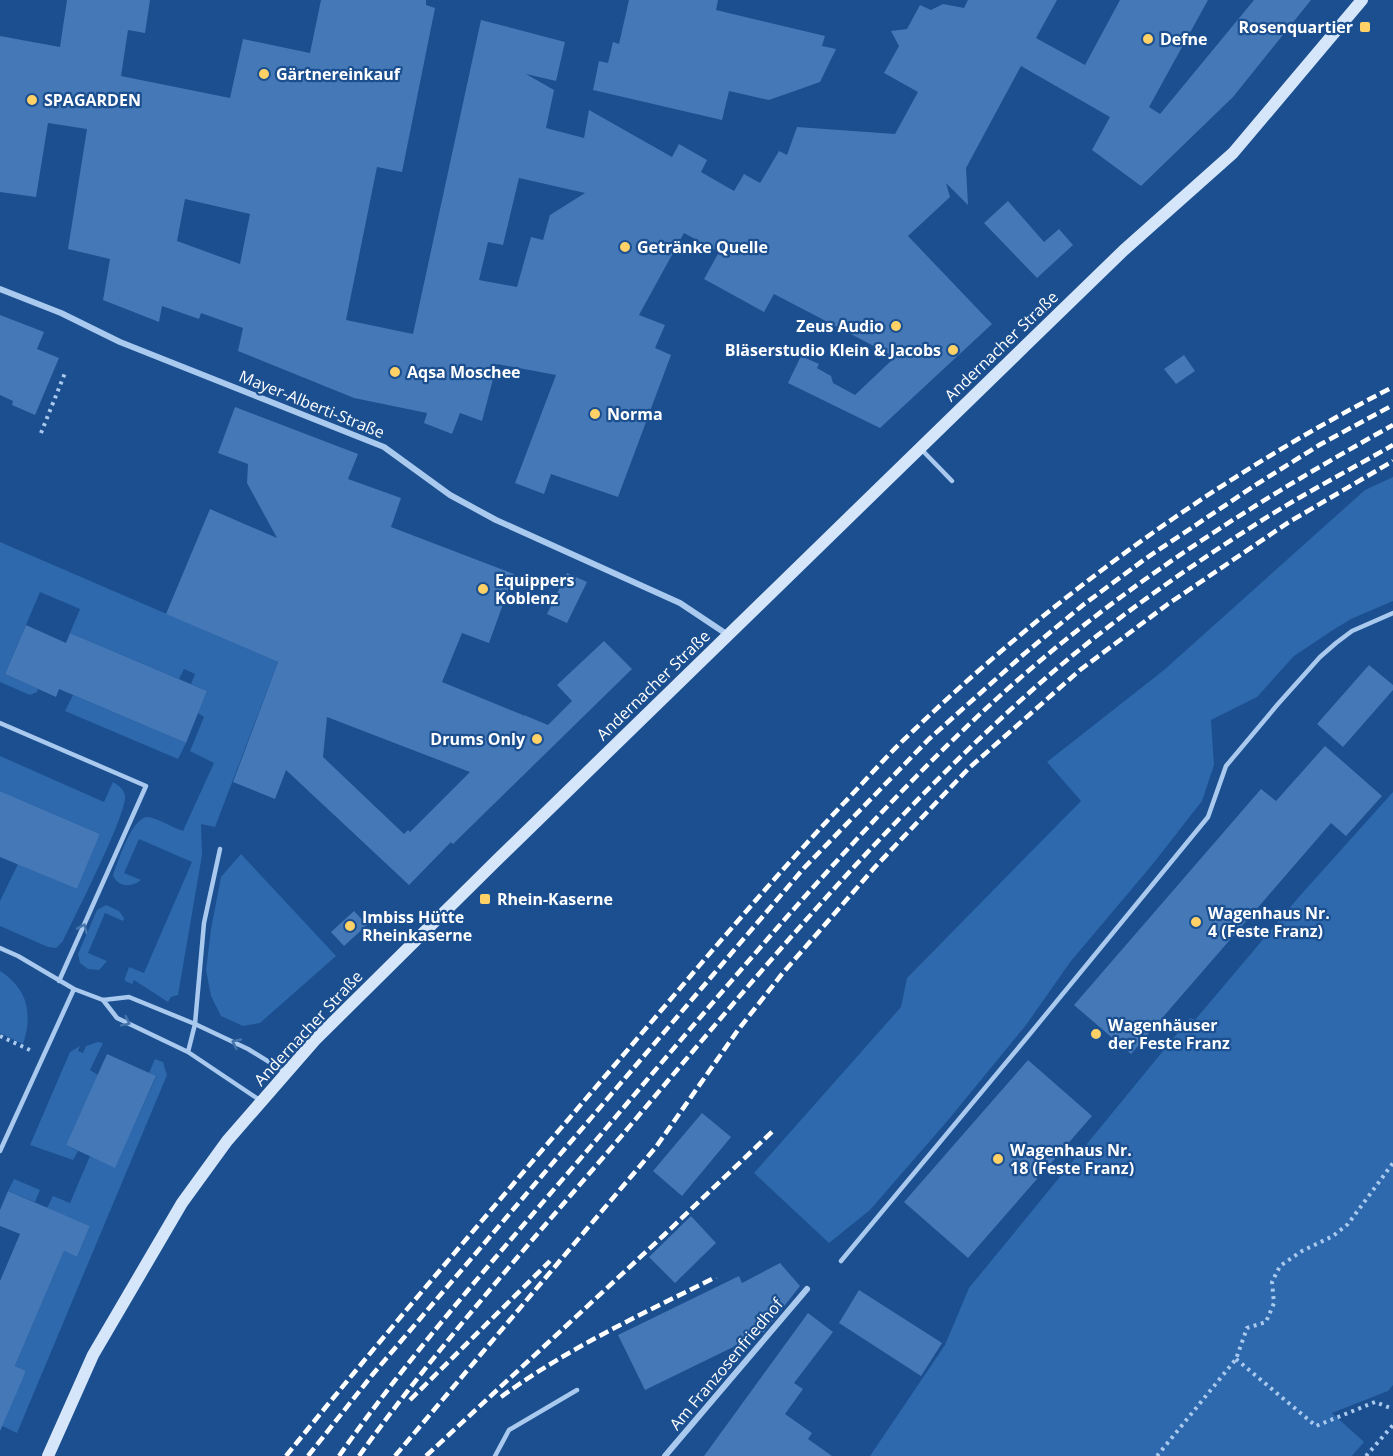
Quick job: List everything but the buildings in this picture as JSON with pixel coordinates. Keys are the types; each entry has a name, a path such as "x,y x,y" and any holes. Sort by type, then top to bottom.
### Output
{"street":[{"name":"Andernacher Straße","path":"48,1456 93,1355 182,1203 227,1141 286,1072 377,978 1124,250 1233,153 1362,0"},
{"name":"Mayer-Alberti-Straße","path":"0,289 61,313 120,342 384,447 450,495 496,520 680,603 728,635"},
{"name":"Am Franzosenfriedhof","path":"665,1456 807,1289"}],"lane":[{"path":"920,448 952,481"},
{"path":"841,1261 1208,817 1226,766 1278,704 1336,643 1352,631 1393,613"},
{"path":"0,723 146,786 59,981"},
{"path":"188,1052 195,1024 204,923 220,849"},
{"path":"0,948 74,989 103,1000 129,997 248,1049 286,1072"},
{"path":"0,1151 74,989"},
{"path":"103,1000 117,1018 188,1052 262,1101"},
{"path":"495,1456 509,1430 577,1390"}],"path":[{"path":"41,433 65,373"},
{"path":"0,1036 42,1056"},
{"path":"1157,1456 1236,1359 1247,1328 1266,1322 1274,1303 1272,1282 1280,1266 1302,1251 1333,1236 1348,1224 1393,1163"},
{"path":"1236,1359 1316,1426 1375,1402 1393,1409"},
{"path":"1366,1456 1393,1425"}],"shaded area":[{"path":"1393,477 1393,601 1351,619 1333,630 1294,656 1257,697 1211,720 1214,765 1202,801 1152,865 1071,961 1026,1025 949,1119 870,1210 829,1243 754,1173 901,1007 907,978 1081,801 1047,762 1164,670 1365,490"},
{"path":"0,542 278,662 215,827 201,824 202,855 178,995 171,997 168,1002 134,980 132,984 125,981 125,978 129,967 144,973 192,862 139,839 124,873 141,880 125,885 118,882 113,875 131,831 142,819 152,818 183,831 214,763 190,751 204,717 198,713 207,691 191,684 195,674 184,669 179,679 70,633 80,609 40,592 5,674 38,689 37,692 30,695 0,682"},
{"path":"73,695 186,743 178,759 65,711"},
{"path":"0,756 104,802 113,782 121,788 125,796 118,823 109,844 63,941 56,948 48,947 0,926 0,901 18,864 77,889 100,834 0,791"},
{"path":"1393,792 1393,1385 1388,1391 1332,1413 1364,1442 1352,1456 870,1456 945,1345 969,1288 1190,1018 1195,1020 1297,899"},
{"path":"241,854 336,956 260,1023 243,1026 221,1016 211,996 206,970 221,877"},
{"path":"106,905 119,911 124,918 123,921 105,913 88,953 107,961 99,970 88,969 80,963 78,954 97,910"},
{"path":"0,971 17,986 26,1003 28,1022 23,1044 0,1033"},
{"path":"98,1042 103,1043 90,1070 98,1075 66,1145 78,1151 73,1160 30,1145 70,1052 80,1046 78,1051 83,1053 86,1046"},
{"path":"155,1059 163,1062 167,1075 17,1433 0,1425 26,1371 15,1366 64,1251 77,1257 90,1226 47,1208 53,1196 70,1203 90,1156 115,1167 156,1077 149,1073"},
{"path":"14,1179 40,1190 35,1202 8,1191"}],"railway":[{"path":"286,1456 445,1264 724,938 783,870 904,740 1023,633 1140,542 1264,460 1393,387"},
{"path":"308,1456 373,1374 804,868 929,739 1024,654 1083,605 1145,559 1321,444 1393,405"},
{"path":"339,1456 434,1331 690,1029 839,859 933,759 1034,666 1163,567 1253,507 1393,425"},
{"path":"359,1456 488,1292 775,955 879,840 989,729 1073,655 1185,571 1272,514 1393,445"},
{"path":"395,1456 656,1147 738,1030 782,974 875,867 969,768 1080,670 1168,604 1289,522 1393,461"},
{"path":"426,1456 774,1130"},
{"path":"410,1400 550,1261"},
{"path":"501,1397 579,1347 716,1277"}],"place":[{"name":"Rosenquartier","path":"1365,27"},
{"name":"Defne","path":"1148,39"},
{"name":"Gärtnereinkauf","path":"264,74"},
{"name":"SPAGARDEN","path":"32,100"},
{"name":"Getränke Quelle","path":"625,247"},
{"name":"Zeus Audio","path":"896,326"},
{"name":"Bläserstudio Klein & Jacobs","path":"953,350"},
{"name":"Aqsa Moschee","path":"395,372"},
{"name":"Norma","path":"595,414"},
{"name":"Equippers Koblenz","path":"483,589"},
{"name":"Drums Only","path":"537,739"},
{"name":"Rhein-Kaserne","path":"485,899"},
{"name":"Wagenhaus Nr. 4 (Feste Franz)","path":"1196,922"},
{"name":"Imbiss Hütte Rheinkaserne","path":"350,926"},
{"name":"Wagenhäuser der Feste Franz","path":"1096,1034"},
{"name":"Wagenhaus Nr. 18 (Feste Franz)","path":"998,1159"}]}
